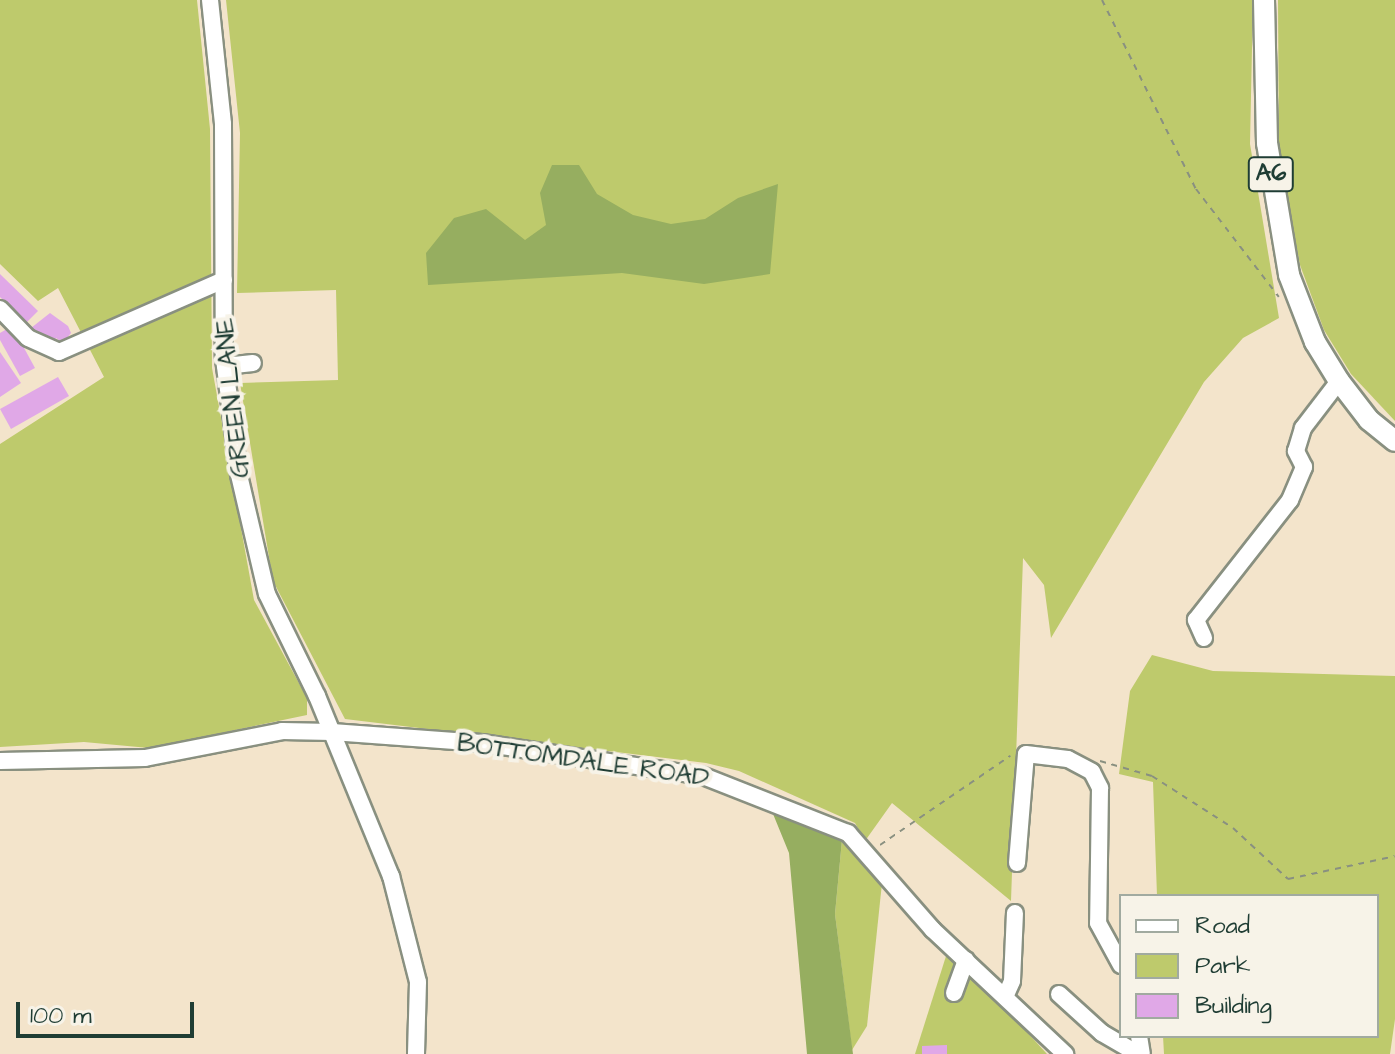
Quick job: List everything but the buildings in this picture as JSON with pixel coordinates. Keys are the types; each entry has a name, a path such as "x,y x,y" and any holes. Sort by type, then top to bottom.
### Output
{"main road":[{"name":"A6","path":"1264,0 1263,92 1273,194 1298,304 1315,342 1339,381 1369,420 1395,441"}],"street":[{"name":"GREEN LANE","path":"210,0 223,124 225,366 239,475 267,594 332,732 391,876 418,982 416,1054"},
{"path":"0,309 28,338 59,352 224,280"},
{"path":"225,366 253,363"},
{"path":"1204,638 1196,620 1290,500 1304,467 1296,451 1303,428 1339,381"},
{"name":"BOTTOMDALE ROAD","path":"0,761 145,758 282,731 332,732 482,743 676,769 728,783 848,833 966,960 1065,1054"},
{"path":"1017,863 1026,754 1068,759 1092,772 1100,788 1098,923 1119,961"},
{"path":"1005,997 1012,981 1015,913"},
{"path":"954,993 966,960"},
{"path":"1059,994 1102,1033 1140,1054"}],"path":[{"path":"1102,0 1196,189 1288,308 1298,304"},
{"path":"867,854 1011,755"},
{"path":"1097,760 1152,776 1233,828 1288,879 1395,856"}],"green space":[{"path":"0,0 197,0 210,129 212,368 254,600 307,698 307,715 149,748 84,742 0,747 0,444 104,377 58,288 38,301 0,264"},
{"path":"226,0 1253,0 1250,144 1279,318 1243,338 1204,382 1051,638 1044,585 1023,558 1011,901 892,803 865,841 855,823 739,771 706,763 345,719 273,581 240,383 338,380 336,290 237,293 240,133"},
{"path":"1278,0 1395,0 1395,421 1351,374 1324,330 1300,265 1279,154"},
{"path":"552,165 579,165 597,194 633,215 671,224 705,219 738,198 778,184 770,274 704,284 622,273 428,285 426,253 454,218 486,209 525,240 546,225 540,193"},
{"path":"1152,655 1213,671 1395,676 1395,1019 1390,1054 1164,1054 1163,1038 1379,1038 1379,894 1157,894 1153,782 1119,774 1130,691"},
{"path":"771,809 842,840 835,914 853,1054 807,1054 789,853"},
{"path":"842,840 882,883 867,1026 852,1050 835,914"},
{"path":"947,953 986,987 1047,1054 915,1054"}]}
